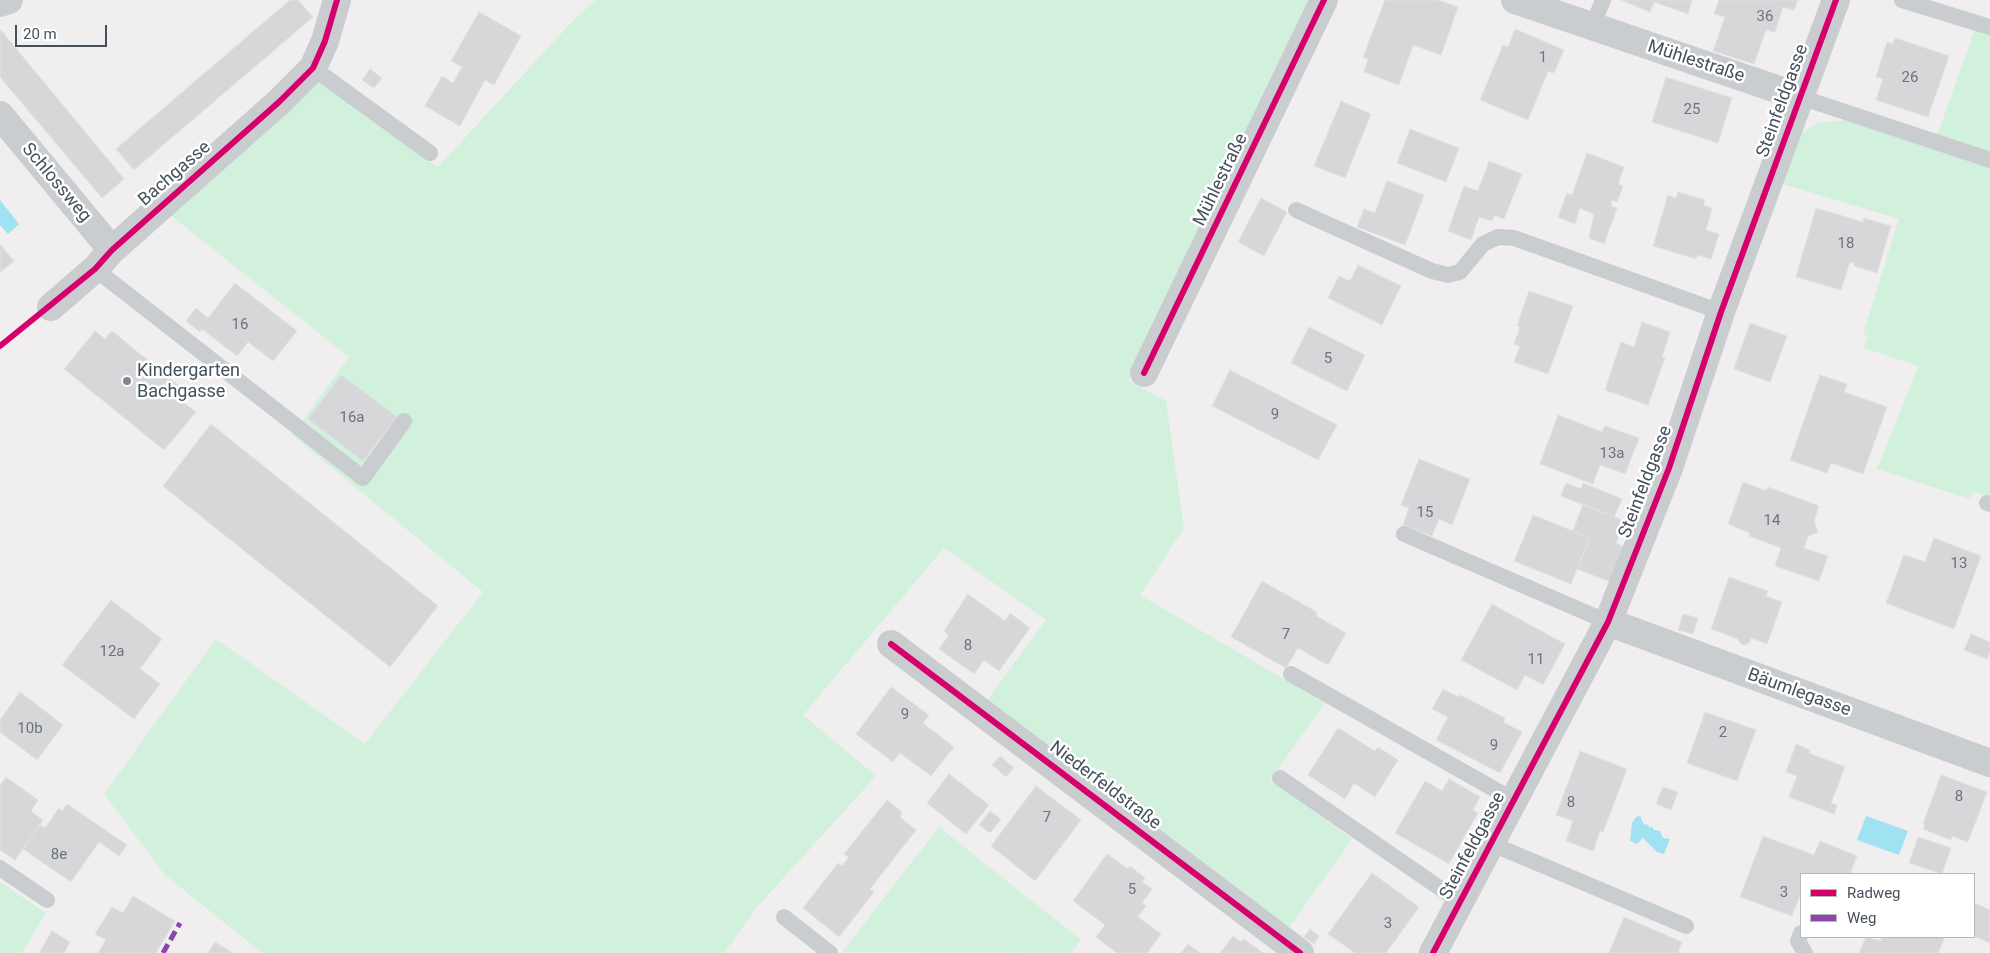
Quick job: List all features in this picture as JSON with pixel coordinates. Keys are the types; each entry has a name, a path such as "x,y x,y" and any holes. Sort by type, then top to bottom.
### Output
{"street":[{"path":"0,3 9,0"},
{"name":"Bachgasse","path":"51,307 280,102 313,68 337,0"},
{"name":"Mühlestraße","path":"1144,374 1324,0"},
{"name":"Mühlestraße","path":"1515,0 1592,28 1800,97"},
{"name":"Steinfeldgasse","path":"1433,953 1608,622 1669,468 1721,312 1836,0"},
{"name":"Schlossweg","path":"0,115 104,260"},
{"name":"Bäumlegasse","path":"1608,622 1990,763"},
{"name":"Niederfeldstraße","path":"891,644 1300,953"}],"lane":[{"path":"1592,28 1603,0"},
{"path":"1902,0 1990,27"},
{"path":"313,68 430,153"},
{"path":"1800,97 1990,160"},
{"path":"1296,210 1432,271 1448,275 1460,272 1483,244 1498,237 1514,238 1721,312"},
{"path":"104,260 363,478 404,421"},
{"path":"1404,534 1608,622"},
{"path":"1291,674 1515,801"},
{"path":"1280,778 1460,902"},
{"path":"1492,844 1686,926"},
{"path":"0,868 47,900"},
{"path":"784,917 830,953"},
{"path":"1800,936 1798,941 1805,953"}],"green space":[{"path":"595,0 1318,0 1189,254 1129,381 1166,401 1184,528 1140,595 1325,703 1270,780 1352,839 1288,929 985,703 1046,620 944,548 803,715 876,776 757,907 724,953 262,953 164,874 104,794 216,639 365,744 483,592 292,435 349,357 169,214 316,78 438,167 567,27"},
{"path":"1975,29 1990,34 1990,497 1973,492 1970,499 1877,469 1918,366 1864,348 1868,336 1863,334 1899,219 1783,184 1801,134 1818,123 1845,120 1933,147"},
{"path":"939,827 1081,940 1071,953 842,952"},
{"path":"0,882 46,913 22,953 0,953"}],"water":[{"path":"0,200 19,224 8,234 0,225"},
{"path":"1640,816 1644,825 1647,824 1650,828 1652,826 1654,830 1660,831 1663,838 1670,839 1664,854 1657,852 1643,838 1637,844 1630,841 1632,823 1636,817"},
{"path":"1866,816 1908,831 1899,855 1857,840"}],"building":[{"path":"290,0 298,0 313,17 134,170 116,149"},
{"path":"1385,0 1438,0 1458,7 1441,55 1413,45 1399,85 1364,72 1368,59 1363,57"},
{"path":"1621,0 1692,0 1688,14 1654,2 1650,12"},
{"path":"1719,0 1798,0 1794,10 1783,7 1775,32 1766,30 1754,64 1713,51 1725,17 1714,14"},
{"path":"479,12 521,36 494,85 485,80 460,126 425,106 442,76 453,83 462,67 451,61"},
{"path":"0,29 124,179 102,198 0,77"},
{"path":"1515,29 1564,50 1554,73 1548,71 1528,120 1480,100 1503,45 1508,47"},
{"path":"1895,38 1949,56 1928,117 1876,100 1883,79 1876,77 1887,42 1893,44"},
{"path":"370,69 382,78 374,88 362,80"},
{"path":"1666,77 1732,98 1718,143 1652,122"},
{"path":"1341,101 1371,114 1345,178 1314,166"},
{"path":"1410,129 1459,148 1446,182 1397,163"},
{"path":"1587,153 1624,167 1618,184 1623,186 1617,202 1612,200 1611,206 1617,208 1604,244 1589,238 1594,214 1580,208 1575,224 1558,217 1567,193 1572,195"},
{"path":"1489,161 1522,174 1504,219 1494,215 1492,221 1479,217 1471,240 1448,231 1464,186 1478,191"},
{"path":"1387,181 1424,195 1405,245 1357,227 1364,209 1375,213"},
{"path":"1678,192 1705,200 1703,205 1712,208 1706,230 1719,234 1711,259 1697,255 1696,259 1653,246 1668,195 1676,198"},
{"path":"1261,198 1287,212 1264,256 1238,242"},
{"path":"1816,208 1863,222 1864,218 1891,226 1877,273 1854,266 1854,263 1850,262 1841,290 1796,277"},
{"path":"0,244 14,261 0,272"},
{"path":"1358,265 1401,286 1382,325 1328,298 1339,276 1350,281"},
{"path":"235,283 297,331 273,361 248,342 237,356 202,329 200,332 186,321 196,308 208,318"},
{"path":"1529,291 1573,306 1548,374 1514,362 1520,346 1514,344 1520,327 1517,326"},
{"path":"1642,322 1670,332 1662,357 1665,358 1648,405 1605,390 1621,342 1634,347"},
{"path":"1750,323 1787,336 1770,382 1734,369"},
{"path":"1309,327 1365,355 1347,391 1291,363"},
{"name":"Kindergarten Bachgasse","path":"95,331 105,339 112,331 189,394 183,402 196,412 164,450 64,369"},
{"path":"1230,370 1337,425 1318,460 1212,406"},
{"path":"341,375 397,417 363,461 308,419"},
{"path":"1820,375 1847,384 1844,392 1887,407 1863,474 1831,463 1827,473 1790,460"},
{"path":"1558,415 1602,432 1605,426 1639,438 1625,474 1600,465 1593,484 1540,464"},
{"path":"211,424 438,606 390,667 163,486"},
{"path":"1419,459 1470,479 1452,525 1439,519 1432,536 1403,525 1409,508 1401,505"},
{"path":"1743,482 1766,491 1768,487 1819,506 1814,521 1818,532 1808,536 1804,548 1828,556 1819,581 1775,566 1781,548 1749,536 1750,533 1728,524"},
{"path":"1566,483 1581,489 1583,483 1622,499 1614,517 1561,496"},
{"path":"1583,504 1625,521 1616,543 1624,547 1611,582 1577,569 1590,538 1573,531"},
{"path":"1533,515 1590,538 1571,584 1514,561"},
{"path":"1934,538 1981,556 1954,629 1886,603 1904,555 1925,562"},
{"path":"1729,577 1768,591 1766,596 1782,602 1767,644 1751,638 1750,642 1745,645 1741,644 1738,639 1711,629"},
{"path":"1262,581 1317,612 1316,616 1346,633 1328,665 1298,648 1286,668 1231,637"},
{"path":"968,594 1005,621 1010,613 1030,628 999,671 984,660 974,674 939,649 949,635 944,631"},
{"path":"111,600 162,639 140,669 160,684 134,719 62,665"},
{"path":"1492,604 1565,644 1543,685 1525,675 1517,690 1461,660"},
{"path":"1683,614 1698,618 1693,634 1678,630"},
{"path":"1971,634 1990,642 1990,651 1987,659 1964,650"},
{"path":"891,687 929,715 923,723 954,747 931,776 900,753 893,762 856,734"},
{"path":"1443,689 1458,697 1460,695 1505,718 1503,722 1522,732 1500,773 1436,740 1448,717 1432,709"},
{"path":"20,692 63,725 37,760 0,732 0,720"},
{"path":"1705,712 1756,730 1737,781 1687,763"},
{"path":"1338,728 1375,751 1378,747 1398,760 1375,797 1354,783 1345,799 1308,775"},
{"path":"1796,744 1810,750 1809,753 1845,767 1831,803 1837,805 1834,814 1789,797 1797,776 1786,772"},
{"path":"1580,751 1627,769 1603,832 1600,831 1593,851 1566,841 1573,821 1556,815"},
{"path":"1000,756 1014,768 1006,777 992,765"},
{"path":"949,774 989,805 966,834 927,803"},
{"path":"1941,775 1987,792 1968,842 1952,836 1951,840 1923,829 1925,825 1923,824"},
{"path":"6,777 38,800 31,811 43,820 15,860 0,850 0,786"},
{"path":"1449,779 1480,797 1473,810 1478,813 1449,864 1395,833 1425,781 1442,791"},
{"path":"1036,786 1081,820 1035,881 991,846"},
{"path":"1663,787 1678,792 1671,810 1656,804"},
{"path":"887,800 902,812 900,817 916,830 870,889 874,892 839,937 803,908 838,863 842,866 849,857 844,854"},
{"path":"67,804 127,845 119,856 99,842 71,882 23,849 40,825 45,828 59,808 62,811"},
{"path":"990,811 1001,819 990,833 979,825"},
{"path":"1763,836 1814,855 1820,841 1857,856 1850,873 1800,873 1800,896 1792,916 1740,897"},
{"path":"1918,837 1951,848 1942,873 1909,863"},
{"path":"1107,854 1128,869 1130,866 1145,878 1142,882 1152,889 1142,903 1146,906 1138,917 1161,934 1147,953 1117,953 1096,937 1105,925 1073,901"},
{"path":"1372,873 1419,907 1386,953 1355,953 1328,934"},
{"path":"133,896 175,921 156,953 98,953 106,940 95,934 112,907 123,913"},
{"path":"1975,903 1990,910 1990,943 1975,936"},
{"path":"1624,917 1682,942 1678,953 1609,953"},
{"path":"1310,929 1319,936 1314,944 1304,937"},
{"path":"52,931 70,942 64,953 39,953"},
{"path":"1233,936 1241,942 1244,939 1263,953 1220,953"},
{"path":"1866,938 1881,941 1882,938 1945,938 1938,953 1859,953"},
{"path":"215,942 233,953 208,953"},
{"path":"1188,944 1200,953 1181,953"}],"marked path":[{"path":"163,953 180,923"}],"cycle path":[{"path":"0,346 95,269 112,250 279,102 313,68 325,41 337,0"},
{"path":"1144,373 1324,0"},
{"path":"1433,953 1608,622 1669,468 1721,312 1836,0"},
{"path":"891,644 1300,953"}],"place":[{"name":"Kindergarten Bachgasse","path":"127,381"}]}
